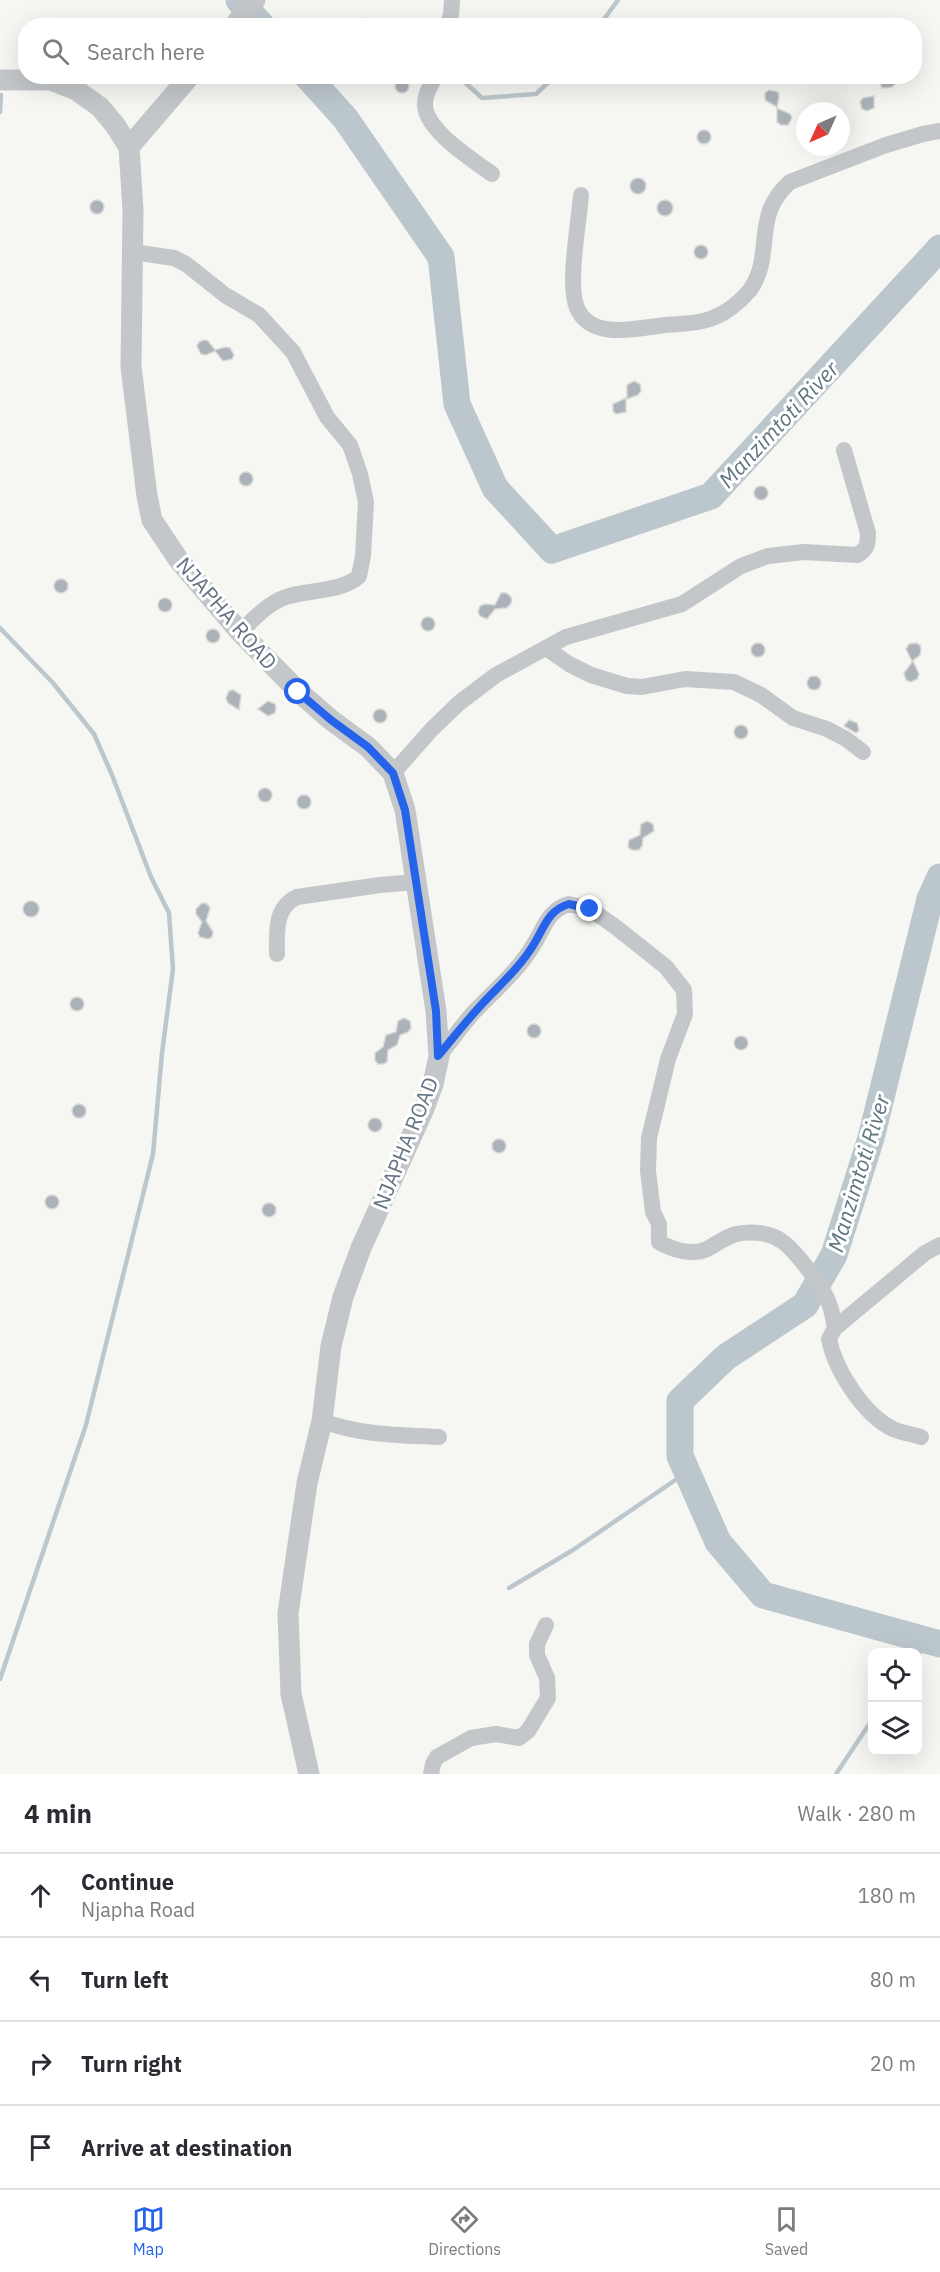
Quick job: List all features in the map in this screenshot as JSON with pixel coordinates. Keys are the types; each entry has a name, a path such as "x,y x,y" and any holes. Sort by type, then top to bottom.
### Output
{"street":[{"path":"450,18 452,0"},
{"path":"240,18 253,2"},
{"name":"NJAPHA ROAD","path":"0,80 18,80"},
{"name":"NJAPHA ROAD","path":"61,84 76,90 100,107 115,124 129,147 134,210 131,367 152,520 178,559 240,632 298,692 368,747 393,773 405,810 436,1011 438,1056 433,1084 361,1248 343,1297 332,1346 322,1421 307,1483 288,1612 291,1694 309,1774"},
{"path":"129,147 183,84"},
{"path":"432,84 425,102 425,110 431,121 441,134 492,174"},
{"path":"581,195 573,272 576,307 582,316 591,323 611,330 686,324 711,318 732,307 748,292 760,273 762,246 771,204 779,191 790,182 886,145 940,131"},
{"path":"133,252 174,258 186,264 206,282 259,315 293,352 327,417 350,445 360,474 366,502 363,556 358,576 347,584 286,597 274,602 240,632"},
{"path":"393,773 432,729 459,703 496,675 566,637 682,604 741,566 768,556 804,552 857,555 864,552 868,544 868,533 844,450"},
{"path":"546,648 569,664 591,675 627,686 642,687 685,679 734,682 761,694 793,718 827,729 846,739 862,752"},
{"path":"276,954 280,913 290,901 297,897 416,882"},
{"path":"438,1056 521,962 553,913 569,904 590,909 666,967 684,990 685,1014 668,1059 649,1138 648,1171 659,1242 676,1250 696,1252 706,1250 734,1234 771,1235 787,1245 825,1293 835,1328"},
{"path":"921,1437 893,1429 855,1394 840,1371 829,1339 835,1328 925,1253 940,1245"},
{"path":"322,1421 344,1429 366,1433 439,1437"},
{"path":"431,1774 433,1764 438,1757 471,1738 496,1734 519,1738 528,1731 548,1698 547,1678 537,1655 537,1644 546,1625"}],"building":[{"path":"395,84 409,84 409,89 405,93 399,93 395,89"},
{"path":"881,84 895,84 892,87 882,88"},
{"path":"769,90 778,92 777,107 765,100 765,93"},
{"path":"874,96 874,108 867,111 862,109 860,102 863,98"},
{"path":"777,108 790,114 792,118 788,125 781,125 777,122"},
{"path":"701,130 707,130 711,137 707,144 701,144 697,140 697,134"},
{"path":"638,178 646,186 638,194 630,186"},
{"path":"94,200 100,200 104,207 100,214 94,214 90,210 90,204"},
{"path":"665,200 673,208 665,216 657,208"},
{"path":"698,245 704,245 708,252 704,259 698,259 694,255 694,249"},
{"path":"204,340 208,341 215,350 230,348 234,355 232,359 223,361 215,351 206,355 201,354 197,346"},
{"path":"634,381 640,384 641,391 638,395 627,399 627,385"},
{"path":"626,398 626,412 616,414 613,411 613,404"},
{"path":"243,472 249,472 253,479 249,486 243,486 239,482 239,476"},
{"path":"758,486 764,486 768,493 764,500 758,500 754,496 754,490"},
{"path":"58,579 64,579 68,586 64,593 58,593 54,589 54,583"},
{"path":"501,593 510,596 512,600 510,605 506,608 495,609 487,619 480,616 478,612 480,606 495,605"},
{"path":"162,598 168,598 172,605 168,612 162,612 158,608 158,602"},
{"path":"425,617 431,617 435,624 431,631 425,631 421,627 421,621"},
{"path":"210,629 216,629 220,636 216,643 210,643 206,639 206,633"},
{"path":"755,643 761,643 765,650 761,657 755,657 751,653 751,647"},
{"path":"909,644 920,645 920,655 912,661 906,649"},
{"path":"913,661 919,674 917,679 911,682 906,680 904,673"},
{"path":"811,676 817,676 821,683 817,690 811,690 807,686 807,680"},
{"path":"233,690 241,695 239,710 228,703 226,698 229,691"},
{"path":"268,701 275,704 276,708 275,713 268,716 258,709"},
{"path":"377,709 383,709 387,716 383,723 377,723 373,719 373,713"},
{"path":"849,720 857,723 859,730 856,733 844,726"},
{"path":"738,725 744,725 748,732 744,739 738,739 734,735 734,729"},
{"path":"262,788 268,788 272,795 268,802 262,802 258,798 258,792"},
{"path":"301,795 307,795 311,802 307,809 301,809 297,805 297,799"},
{"path":"647,821 653,824 654,831 643,838 639,850 632,850 628,847 629,840 640,835 641,824"},
{"path":"31,901 39,909 31,917 23,909"},
{"path":"202,903 207,904 210,908 206,921 213,932 212,937 208,939 200,937 198,933 202,922 196,914 196,909"},
{"path":"74,997 80,997 84,1004 80,1011 74,1011 70,1007 70,1001"},
{"path":"404,1018 410,1021 411,1028 400,1035 397,1045 388,1050 387,1062 378,1064 375,1060 375,1053 383,1047 386,1035 396,1032 398,1021"},
{"path":"531,1024 537,1024 541,1031 537,1038 531,1038 527,1034 527,1028"},
{"path":"738,1036 744,1036 748,1043 744,1050 738,1050 734,1046 734,1040"},
{"path":"76,1104 82,1104 86,1111 82,1118 76,1118 72,1114 72,1108"},
{"path":"372,1118 378,1118 382,1125 378,1132 372,1132 368,1128 368,1122"},
{"path":"496,1139 502,1139 506,1146 502,1153 496,1153 492,1149 492,1143"},
{"path":"49,1195 55,1195 59,1202 55,1209 49,1209 45,1205 45,1199"},
{"path":"266,1203 272,1203 276,1210 272,1217 266,1217 262,1213 262,1207"}],"waterway":[{"name":"Manzimtoti River","path":"239,0 255,18"},
{"path":"605,18 618,0"},
{"name":"Manzimtoti River","path":"314,84 345,118 441,257 457,404 495,488 552,550 711,496 940,248"},
{"path":"467,84 482,98 536,94 547,84"},
{"path":"0,112 1,95"},
{"path":"0,628 53,683 94,734 151,877 169,913 173,969 162,1053 153,1154 86,1425 0,1679"},
{"name":"Manzimtoti River","path":"940,877 930,899 871,1138 834,1255 805,1305 726,1357 680,1401 680,1456 718,1542 763,1595 940,1644"},
{"path":"509,1588 573,1550 687,1472"},
{"path":"922,1649 928,1640"},
{"path":"836,1774 868,1726"}],"route":[{"path":"298,692 368,747 393,773 405,810 436,1011 438,1056 521,962 553,913 569,904 590,909"}]}
